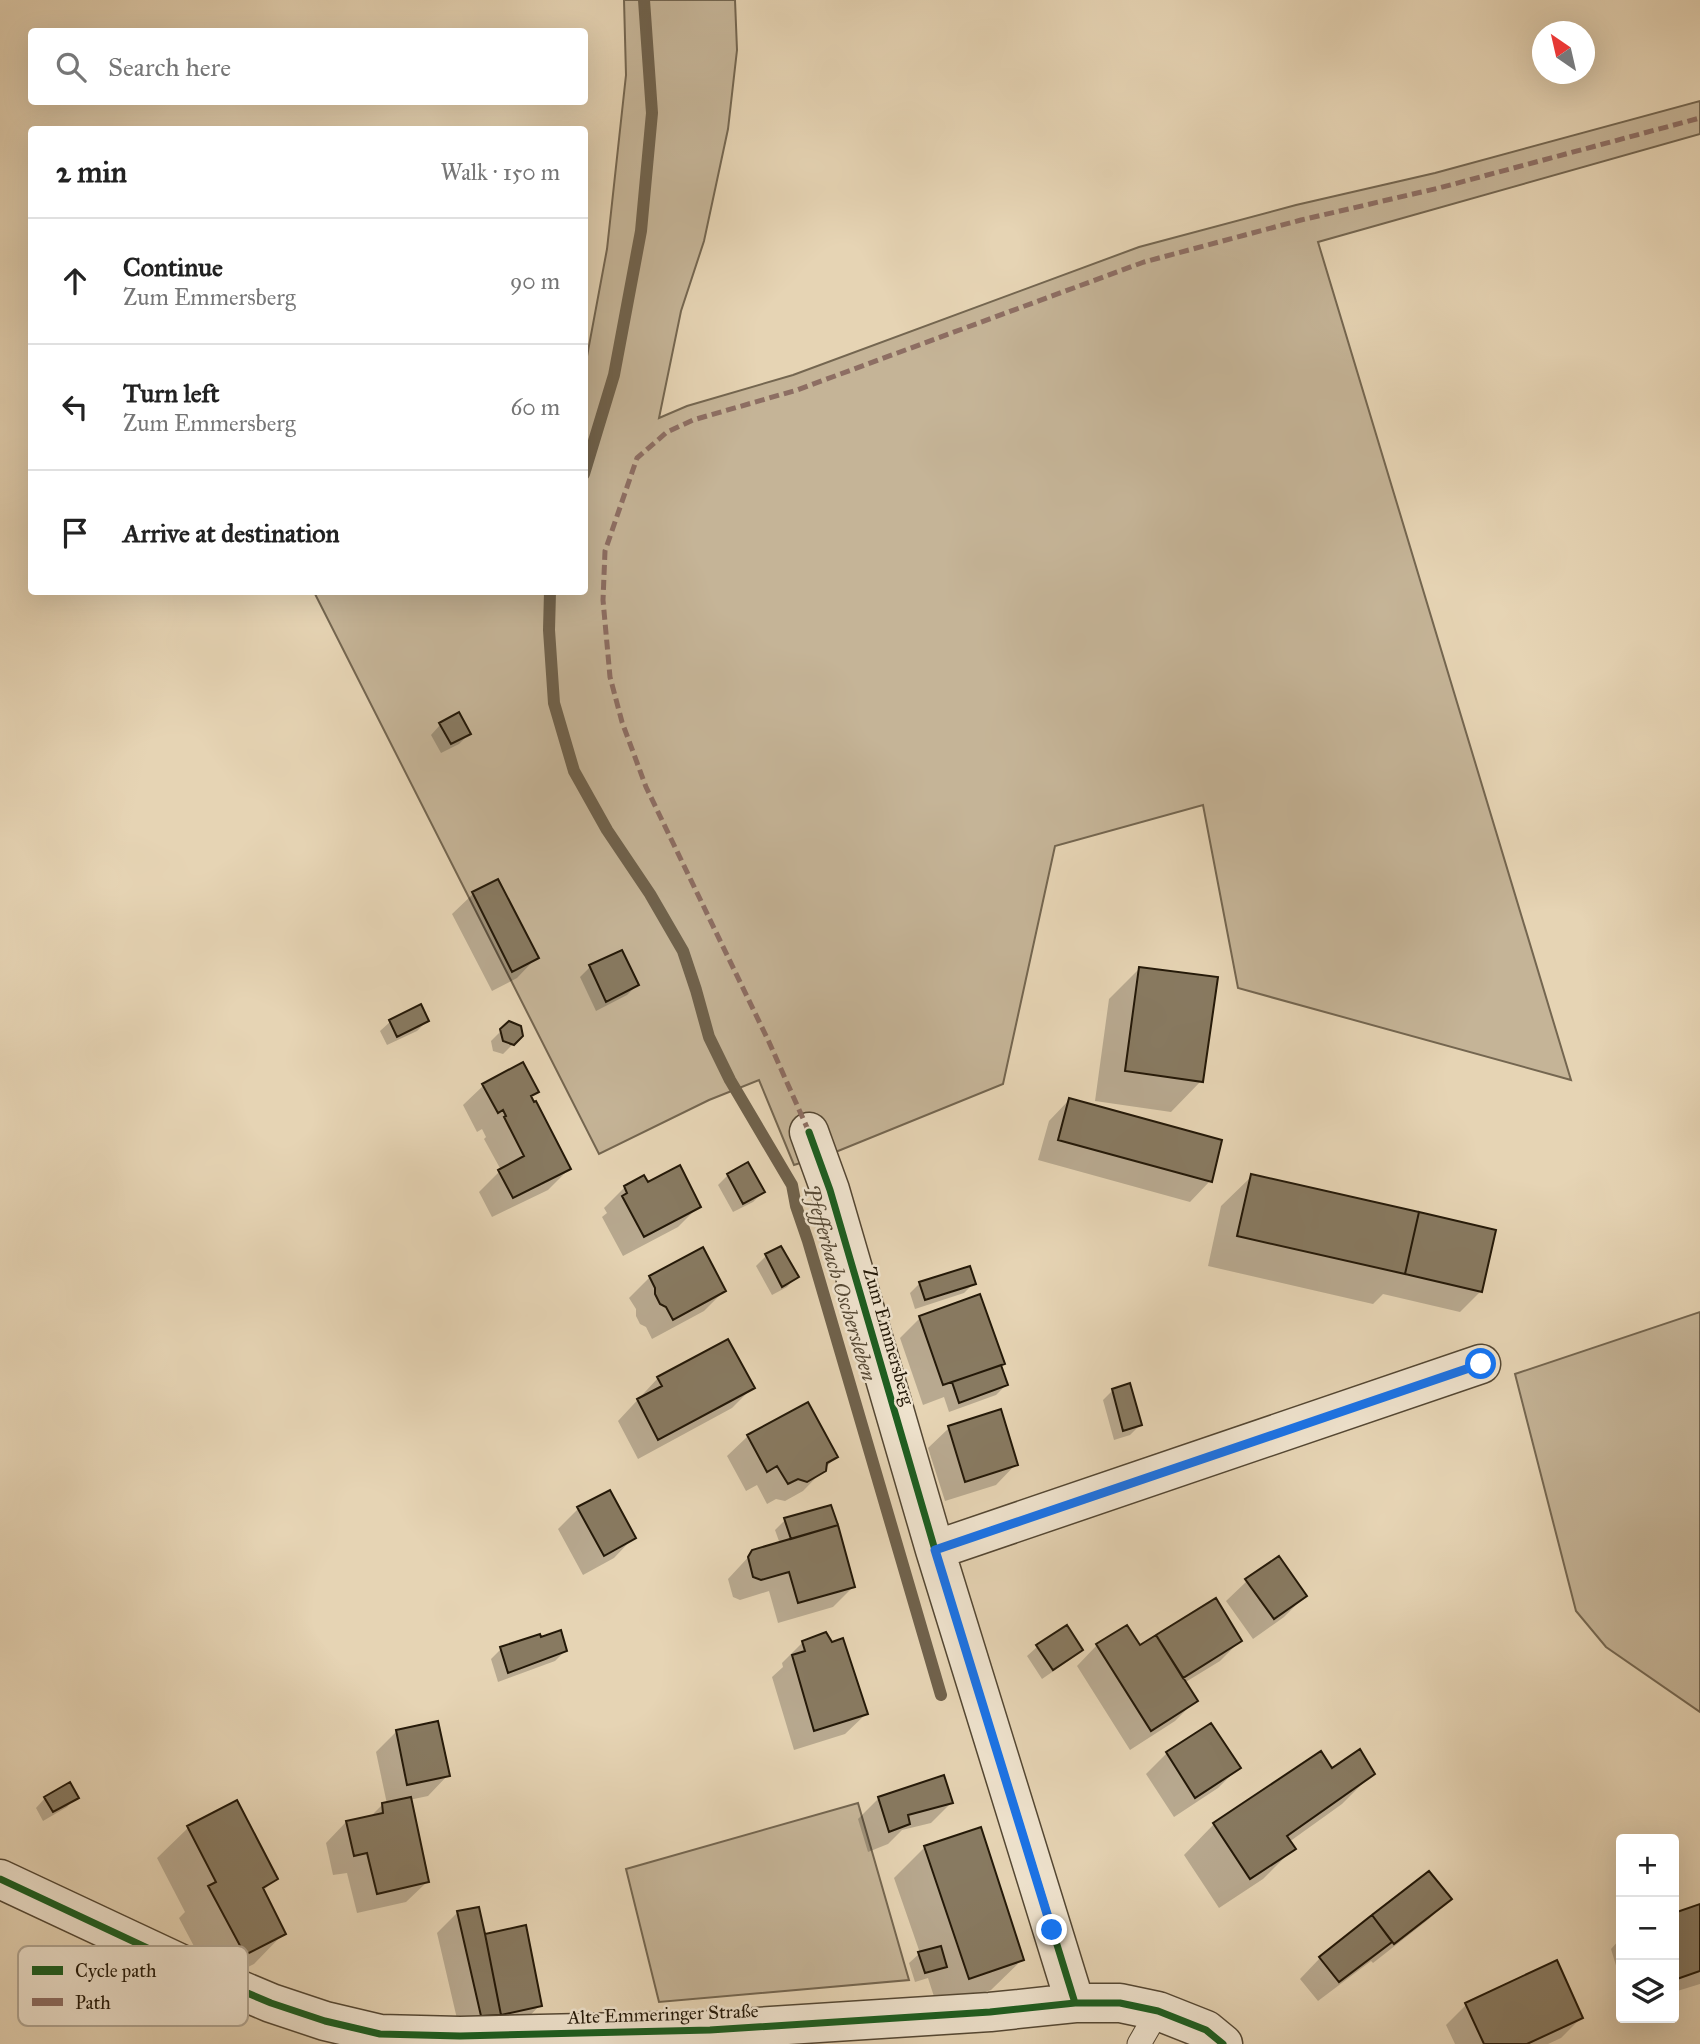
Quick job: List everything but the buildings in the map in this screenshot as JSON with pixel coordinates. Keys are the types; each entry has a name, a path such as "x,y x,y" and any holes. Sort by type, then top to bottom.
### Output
{"street":[{"name":"Zum Emmersberg","path":"809,1132 830,1190 935,1550 1075,2003"},
{"path":"935,1550 1481,1364"},
{"name":"Alte Emmeringer Straße","path":"0,1879 142,1946"},
{"name":"Alte Emmeringer Straße","path":"248,1993 325,2021 380,2034 460,2036 710,2030 990,2012 1075,2003 1119,2003 1158,2011 1206,2030 1223,2044"}],"lane":[{"path":"1139,2044 1158,2011"}],"shaded area":[{"path":"624,0 735,0 737,50 728,129 704,241 681,311 659,418 687,406 793,375 1139,247 1296,205 1435,173 1700,101 1700,134 1318,242 1571,1080 1238,988 1203,805 1055,846 1003,1084 838,1151 794,1165 759,1080 709,1100 599,1154 316,595 588,595 588,351 607,249 626,75"},
{"path":"1700,1312 1700,1712 1606,1647 1576,1611 1515,1374"},
{"path":"858,1803 909,1980 659,2002 626,1869"}],"waterway":[{"name":"Pfefferbach Oschersleben","path":"588,461 614,375 641,231 652,113 644,0"},
{"name":"Pfefferbach Oschersleben","path":"550,595 549,630 554,703 574,771 607,830 650,894 683,951 709,1037 730,1080 792,1185 941,1695"}],"marked path":[{"path":"809,1132 769,1042 646,787 622,722 610,677 603,600 605,551 637,458 667,432 693,420 797,390 1144,262 1301,220 1439,188 1700,118"}],"cycle path":[{"path":"809,1132 830,1190 935,1550 1075,2003"},
{"path":"935,1550 1481,1364"},
{"path":"0,1879 143,1946"},
{"path":"248,1993 325,2021 380,2034 460,2036 710,2030 990,2012 1075,2003 1120,2003 1158,2011 1206,2030 1223,2044"}],"route":[{"path":"1052,1930 935,1550 1481,1364"}]}
